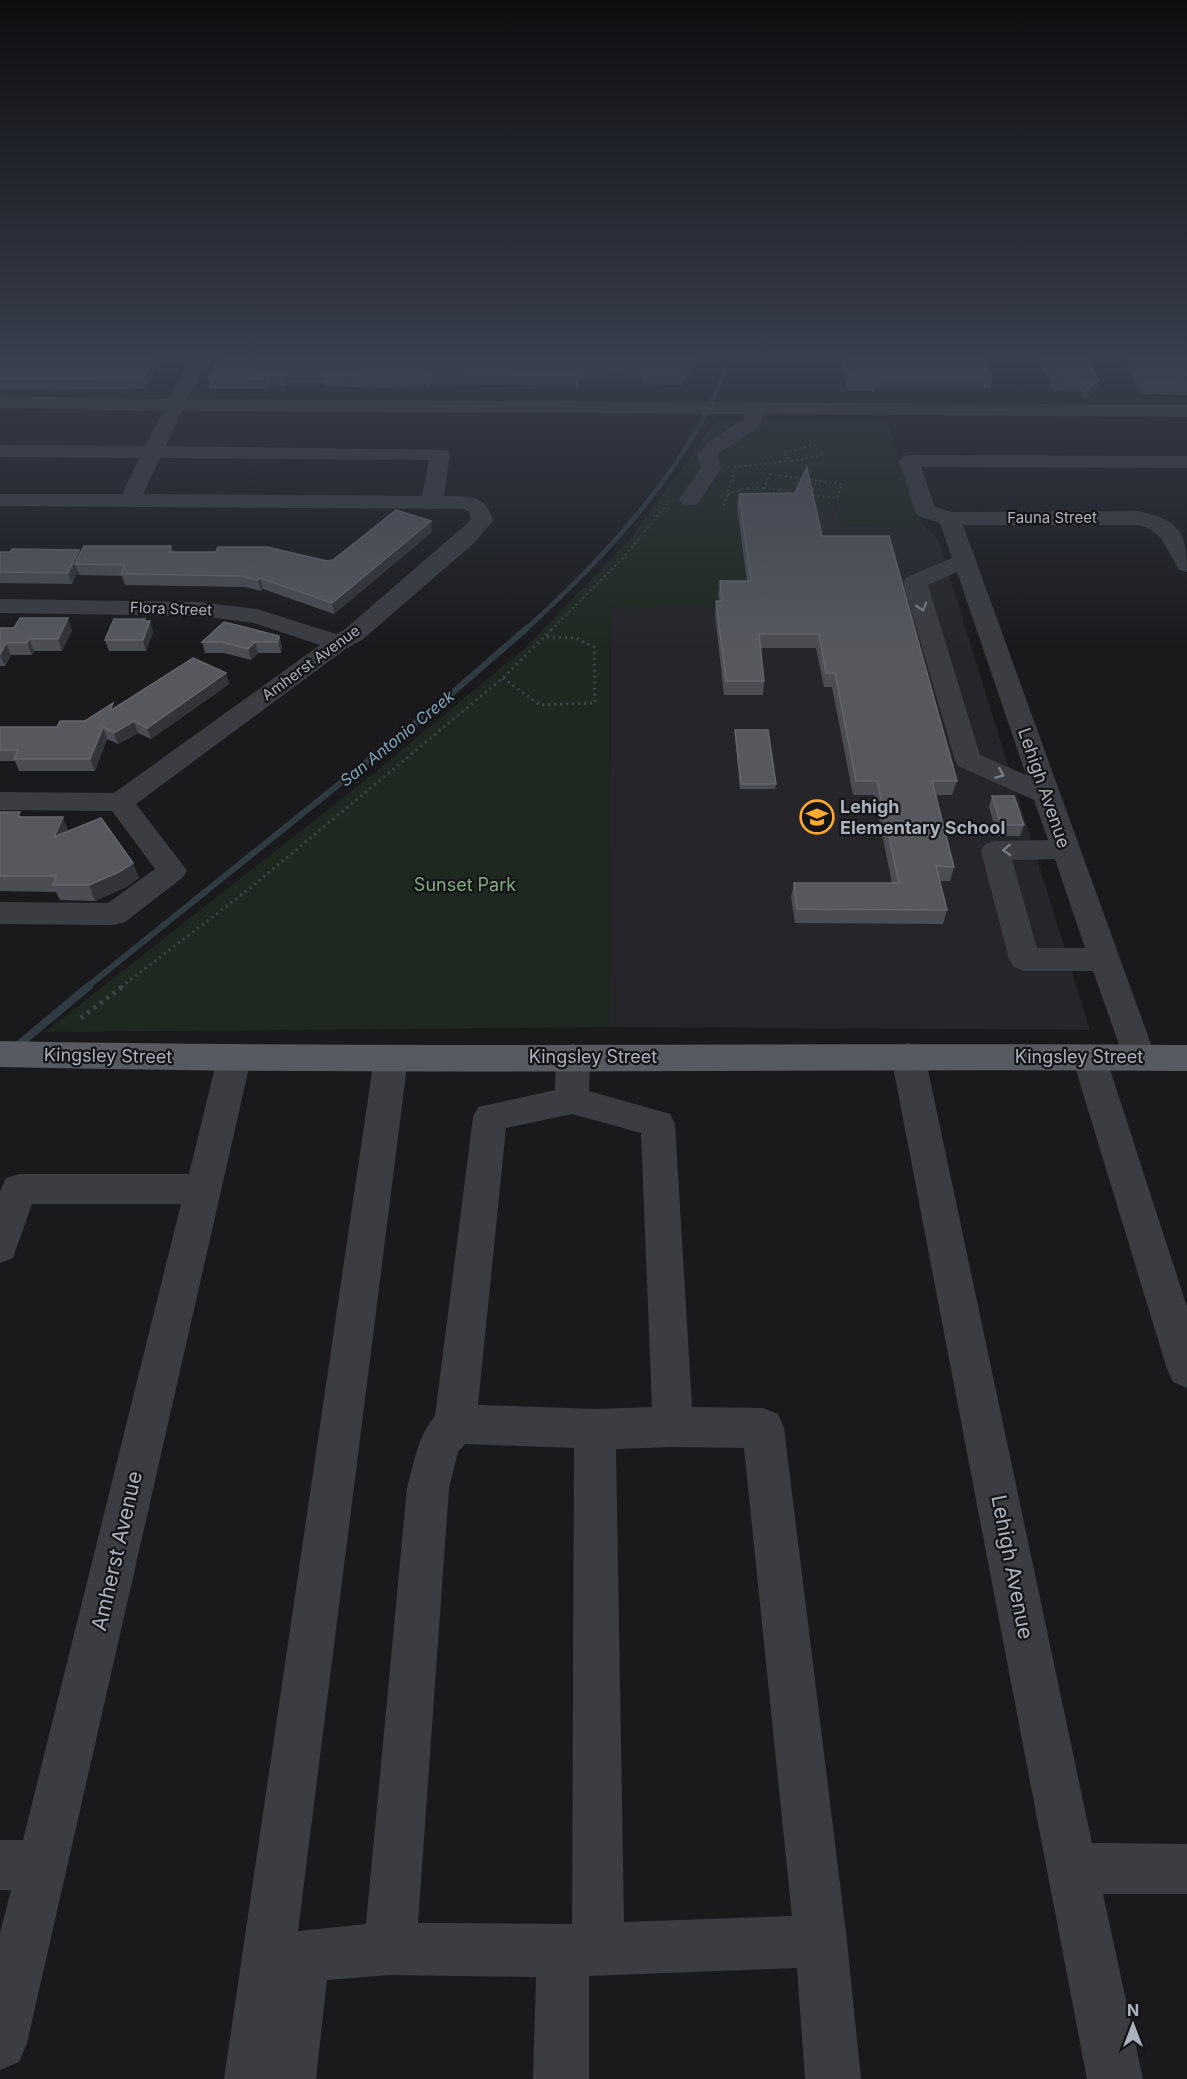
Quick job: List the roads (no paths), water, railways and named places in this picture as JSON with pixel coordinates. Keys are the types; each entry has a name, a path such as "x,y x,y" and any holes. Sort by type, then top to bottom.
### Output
{"main road":[{"name":"Kingsley Street","path":"11,1054 234,1059 391,1058 573,1078 908,1056 1187,1058"}],"street":[{"path":"129,501 152,455"},
{"path":"0,500 432,503 440,455"},
{"path":"680,500 711,468 707,455"},
{"path":"950,519 926,511 909,461 1187,462"},
{"name":"Amherst Avenue","path":"120,802 338,643 353,635 466,538 482,521 479,509 469,503 432,503"},
{"name":"Fauna Street","path":"950,519 1139,518 1155,520 1167,530 1187,565"},
{"name":"Lehigh Avenue","path":"950,519 1139,1058"},
{"path":"964,561 915,582 968,760 1046,794"},
{"name":"Flora Street","path":"0,606 199,609 257,616 338,643"},
{"path":"0,801 120,802 172,871 114,914 0,913"},
{"path":"1066,849 994,851 1025,959 1105,960"},
{"name":"Lehigh Avenue","path":"908,1056 1115,2079"},
{"path":"1089,1057 1187,1369"},
{"path":"252,2079 391,1058"},
{"name":"Amherst Avenue","path":"0,2043 21,1865 203,1189 234,1059"},
{"path":"390,1949 428,1488 440,1442 455,1424 490,1117 573,1078 658,1124 673,1426"},
{"path":"0,1246 19,1189 203,1189"},
{"path":"455,1424 596,1429 673,1426 763,1428 820,1941 833,2079"},
{"path":"561,2079 580,1950 596,1429"},
{"path":"1073,1868 1187,1869"},
{"path":"288,2079 303,1955 390,1949 580,1950 820,1941"}],"waterway":[{"name":"San Antonio Creek","path":"525,630 599,558 644,506 681,455"},
{"name":"San Antonio Creek","path":"87,987 451,694 527,628"},
{"name":"San Antonio Creek","path":"16,1047 89,986"}],"place":[{"name":"Lehigh Elementary School","path":"817,817"}],"park label":[{"name":"Sunset Park","path":"465,885"}]}
